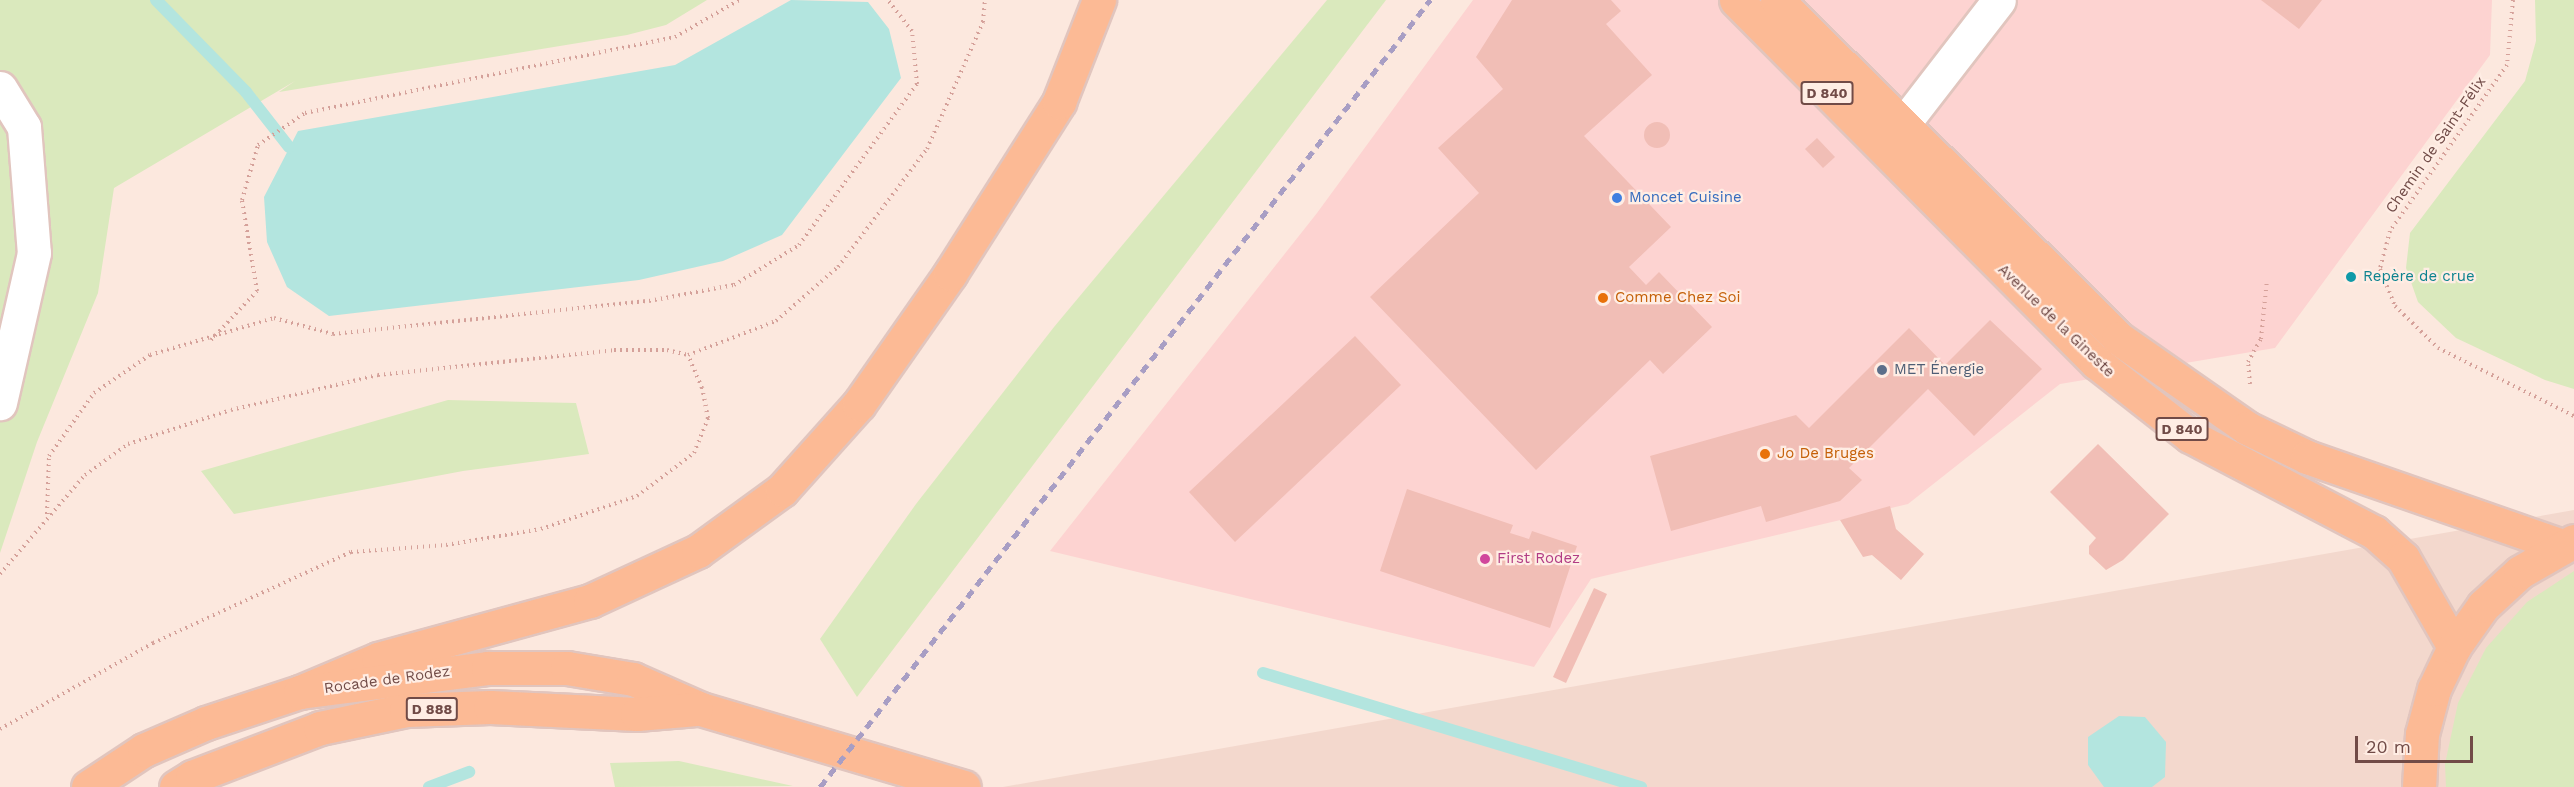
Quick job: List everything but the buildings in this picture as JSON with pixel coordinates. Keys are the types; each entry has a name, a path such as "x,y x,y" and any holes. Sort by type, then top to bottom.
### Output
{"main road":[{"path":"300,692 378,659 590,601 698,550 782,490 859,404 950,274 1059,102 1099,0"},
{"name":"Avenue de la Gineste","path":"1736,0 2097,363 2190,436 2374,532 2403,558 2454,647"},
{"name":"Avenue de la Gineste","path":"1777,0 1904,123 2118,338 2247,428 2307,457 2568,543"},
{"path":"2416,785 2422,734 2431,700 2454,647 2483,606 2520,572 2568,543"},
{"name":"Rocade de Rodez","path":"88,787 144,750 206,723 300,692 455,670 567,668 633,679 701,709 850,751 964,787"},
{"name":"Rocade de Rodez","path":"176,787 192,777 320,729 406,710 490,707 637,714 701,709"},
{"name":"Rocade de Rodez","path":"850,751 937,787"}],"street":[{"path":"1904,123 1999,0"},
{"path":"0,88 24,127 34,253 0,403"}],"path":[{"path":"210,340 257,291 242,200 258,145 305,113 675,37 739,0"},
{"path":"47,514 49,456 94,393 150,355 210,340 274,318 333,334 649,301 734,285 799,245 917,84 912,31 888,0"},
{"path":"0,574 47,514 85,475 128,444 231,410 378,375 615,350 667,350 688,355 776,321 838,267 927,149 983,22 985,0"},
{"name":"Chemin de Saint-Félix","path":"2513,0 2507,65 2390,231 2380,269 2395,306 2438,348 2574,416"},
{"path":"2250,390 2248,362 2261,339 2266,280"},
{"path":"0,729 153,643 351,552 446,545 542,529 637,496 694,453 708,417 702,388 688,355"}],"shaded area":[{"path":"1473,0 2492,0 2490,55 2275,348 2060,384 1908,504 1591,579 1534,667 1050,551 1317,213"},
{"path":"2574,510 2574,787 1003,787"}],"green space":[{"path":"0,0 707,0 666,25 627,35 279,92 295,81 114,188 98,293 37,442 0,553"},
{"path":"1327,0 1386,0 857,697 820,639 916,504 1054,327"},
{"path":"2535,0 2574,0 2574,389 2545,380 2456,338 2418,302 2406,268 2410,233 2525,81 2536,41"},
{"path":"448,400 576,403 589,454 463,471 234,514 201,471"},
{"path":"2574,571 2574,787 2446,787 2445,764 2458,703 2486,648 2527,602"},
{"path":"679,761 793,786 615,787 610,763"}],"water":[{"path":"791,0 868,2 889,29 901,78 782,235 723,261 639,280 329,316 287,287 267,242 264,197 298,131 675,65"},
{"path":"2119,716 2145,717 2166,742 2165,777 2152,787 2104,787 2088,765 2088,737"}],"waterway":[{"path":"156,0 246,92 289,147"},
{"path":"1263,673 1641,787"},
{"path":"429,787 469,772"}],"railway":[{"path":"820,787 1430,0"}],"place":[{"name":"Moncet Cuisine","path":"1617,198"},
{"name":"Repère de crue","path":"2351,277"},
{"name":"Comme Chez Soi","path":"1603,298"},
{"name":"MET Énergie","path":"1882,370"},
{"name":"Jo De Bruges","path":"1765,454"},
{"name":"First Rodez","path":"1485,559"}]}
